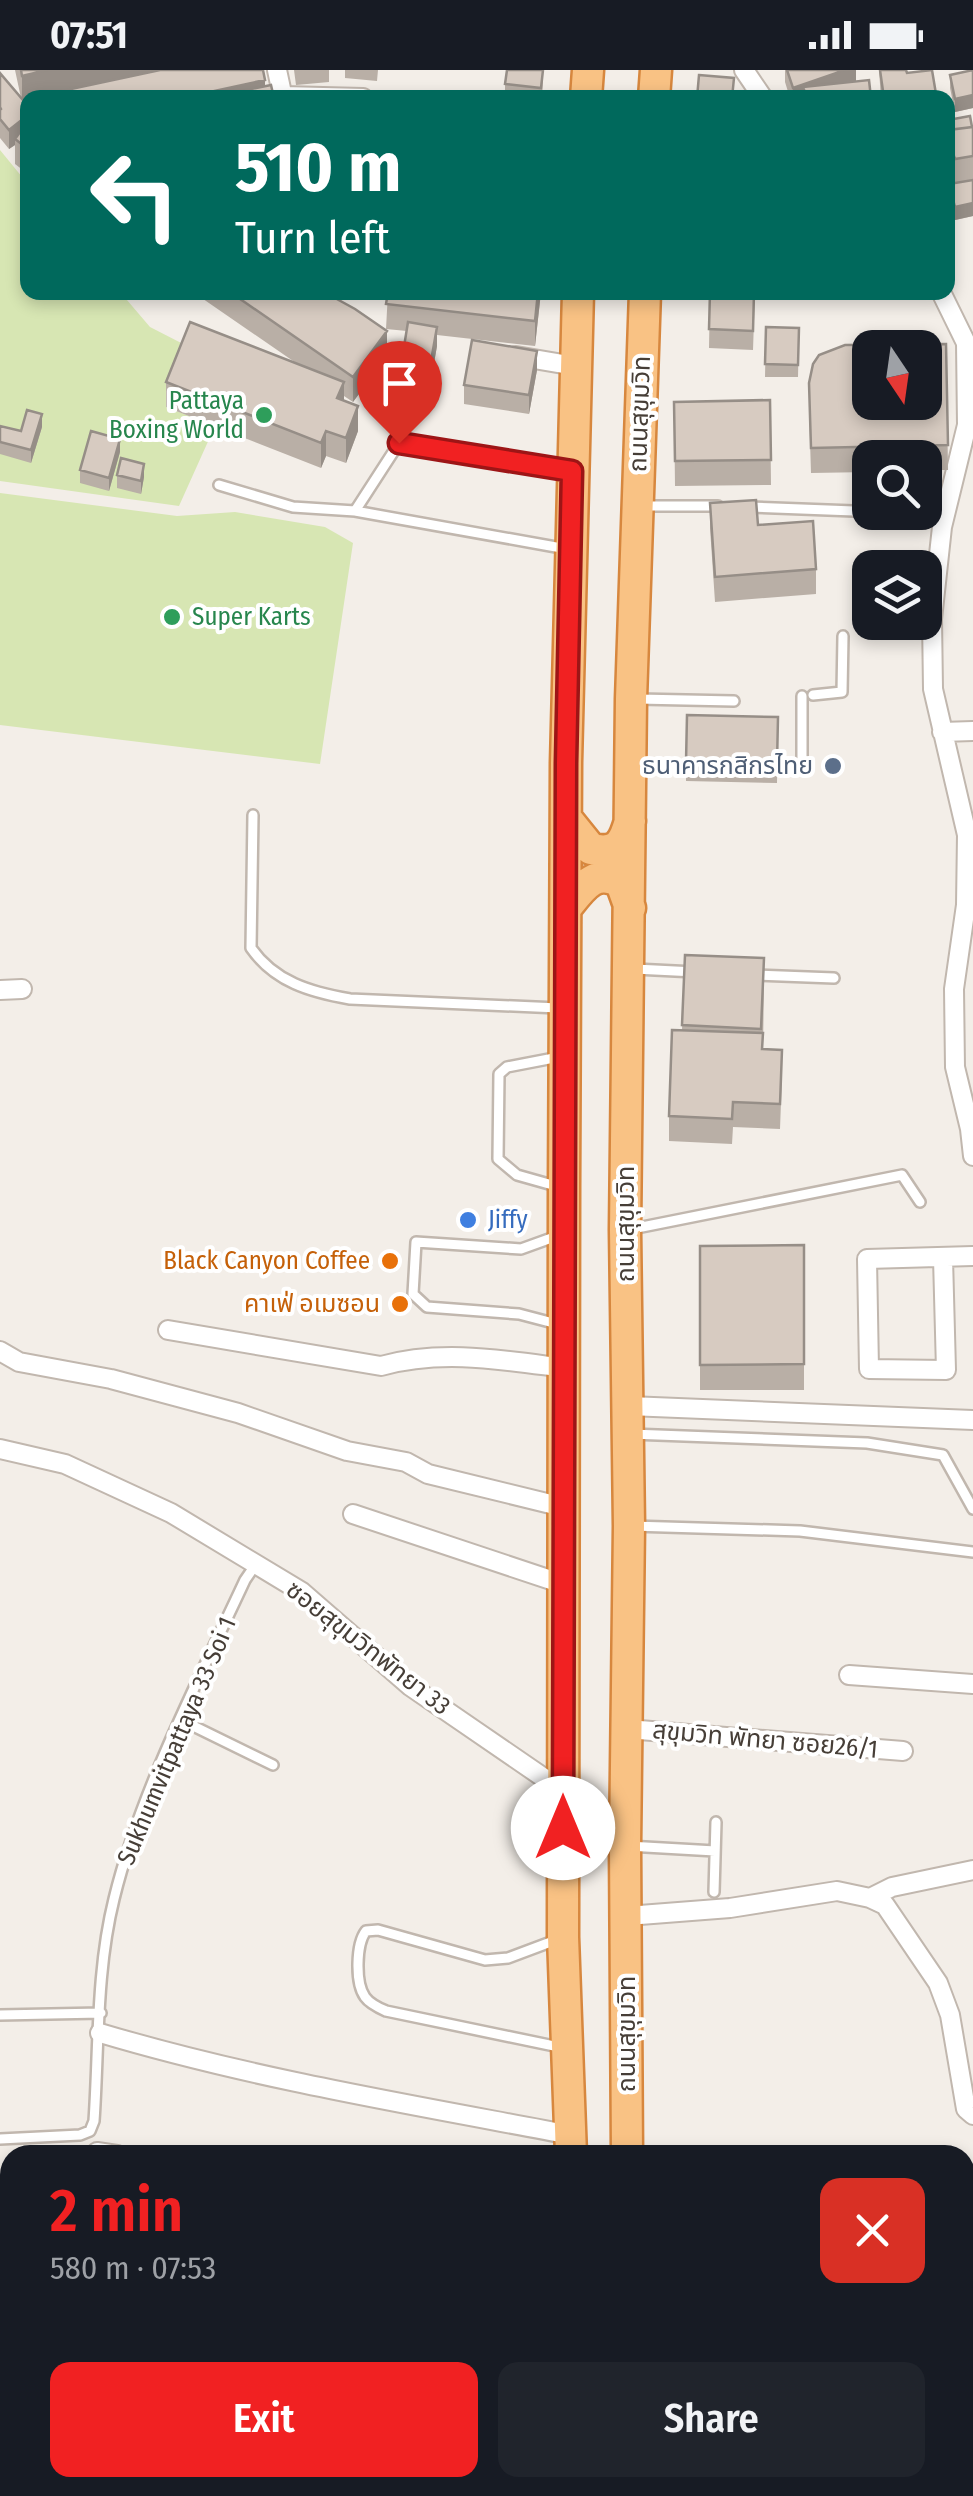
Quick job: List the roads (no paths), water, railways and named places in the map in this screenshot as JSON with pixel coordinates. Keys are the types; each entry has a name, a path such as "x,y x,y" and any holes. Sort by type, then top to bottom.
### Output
{"highway":[{"path":"571,2145 563,1937 563,1326 566,818 578,300"},
{"name":"ถนนสุขุมวิท","path":"628,2145 627,969 636,506 645,300"},
{"path":"566,818 591,850 604,852 624,844 630,821"},
{"path":"566,908 591,879 601,876 621,883 630,908"}],"street":[{"path":"946,300 969,341 966,425 942,527 932,620 934,689 970,835 964,988 956,1067 972,1129 973,1156"},
{"path":"499,353 575,366"},
{"path":"942,732 973,731"},
{"path":"0,990 22,989"},
{"path":"944,1258 946,1370 869,1370 867,1259 973,1256"},
{"path":"168,1330 381,1366 441,1355 564,1368"},
{"path":"0,1351 19,1362 111,1379 238,1413 347,1451 406,1462 428,1474 564,1507"},
{"path":"629,1420 973,1420"},
{"name":"ซอยสุขุมวิทพัทยา 33","path":"0,1449 66,1464 171,1512 302,1592 410,1686 563,1791"},
{"path":"353,1514 563,1584"},
{"path":"849,1675 973,1684"},
{"name":"สุขุมวิท พัทยา ซอย26/1","path":"627,1730 904,1751"},
{"path":"870,1898 892,1887 973,1870"},
{"path":"628,1916 730,1908 837,1892 885,1905 938,1983 950,2015 966,2109 973,2115"},
{"path":"100,2033 178,2056 571,2145"}],"lane":[{"path":"355,511 399,443 572,471"},
{"path":"220,485 293,507 355,511 570,550"},
{"path":"636,506 852,511"},
{"path":"802,762 807,696 842,692 842,636"},
{"path":"631,699 734,700"},
{"path":"252,815 252,948 274,974 322,994 350,999 565,1008"},
{"path":"627,969 702,972"},
{"path":"740,974 834,978"},
{"path":"564,1056 508,1066 499,1074 496,1094 498,1159 518,1174 564,1188"},
{"path":"625,1230 902,1175 920,1202"},
{"path":"563,1326 519,1314 428,1307 413,1294 416,1242 521,1250 564,1234"},
{"path":"629,1420 943,1454 973,1509"},
{"path":"630,1526 800,1531 973,1552"},
{"name":"Sukhumvitpattaya 33 Soi 1","path":"0,2139 90,2130 94,2121 102,1971 114,1901 133,1837 181,1720 256,1564"},
{"path":"181,1720 274,1765"},
{"path":"714,1892 716,1822"},
{"path":"625,1846 715,1851"},
{"path":"563,1937 496,1961 378,1930 366,1931 360,1939 360,1984 364,1996 386,2011 567,2049"},
{"path":"0,2015 101,2012"}],"place":[{"name":"Pattaya Boxing World","path":"264,415"},
{"name":"Super Karts","path":"172,617"},
{"name":"ธนาคารกสิกรไทย","path":"833,766"},
{"name":"Jiffy","path":"468,1220"},
{"name":"Black Canyon Coffee","path":"390,1261"},
{"name":"คาเฟ่ อเมซอน","path":"400,1304"}]}
